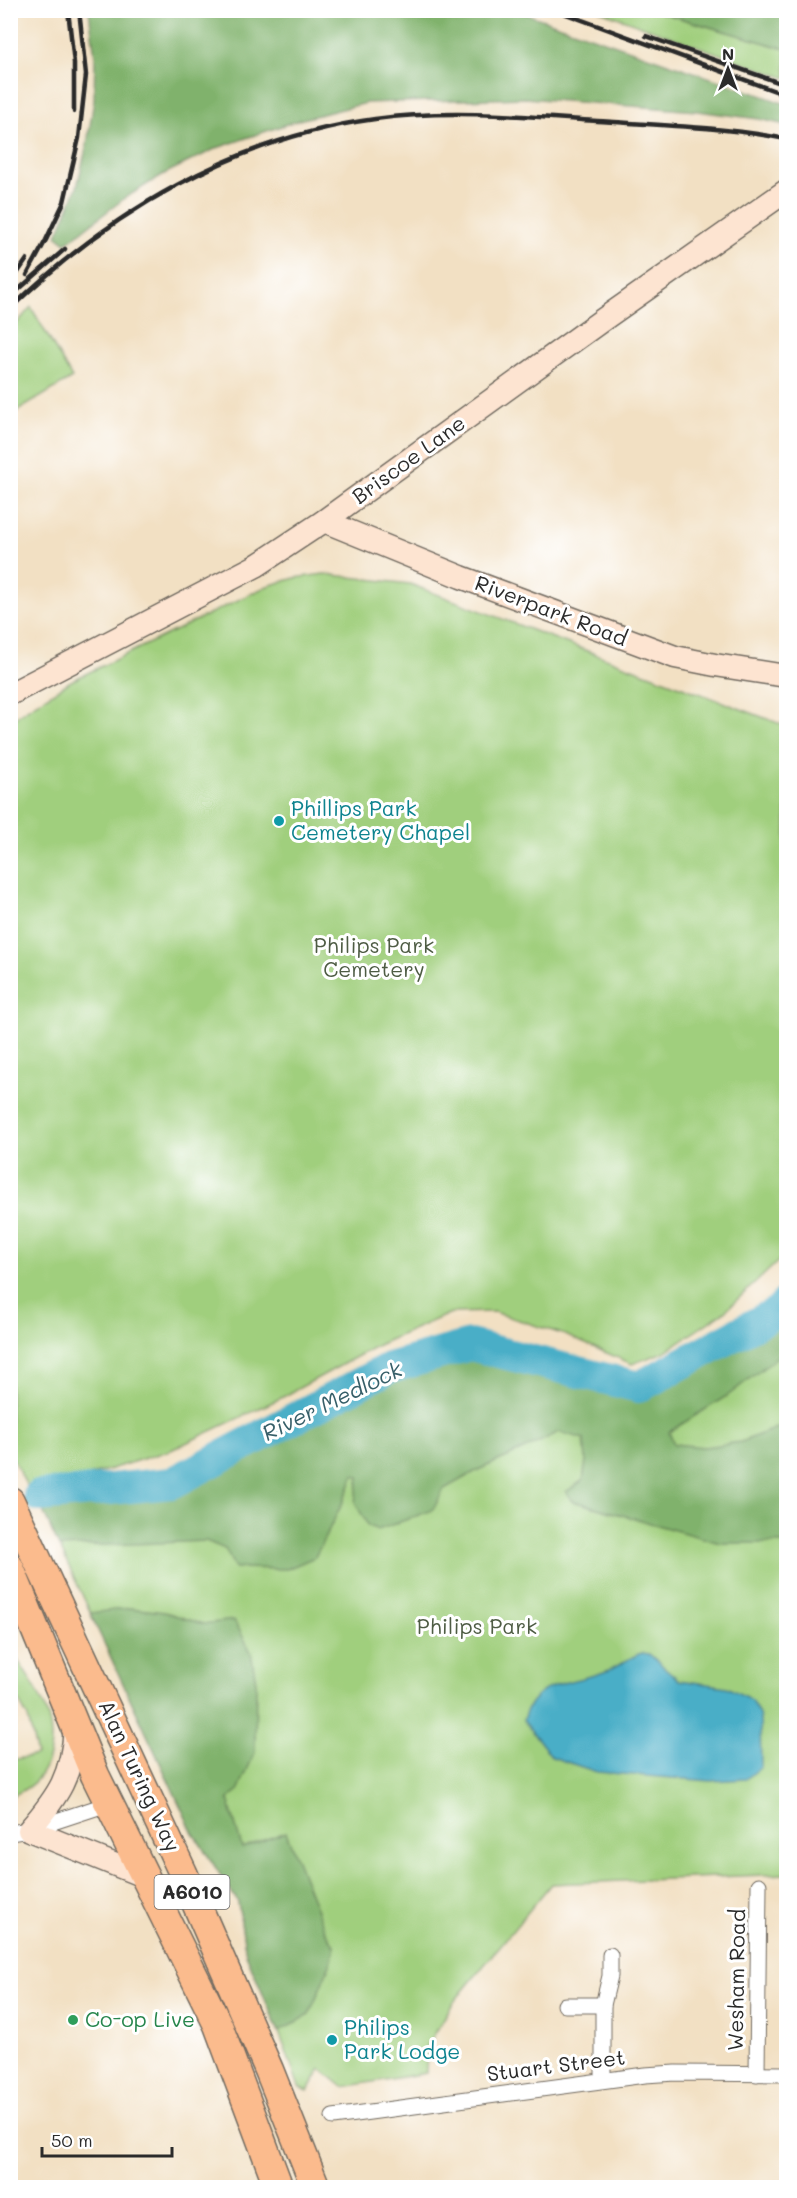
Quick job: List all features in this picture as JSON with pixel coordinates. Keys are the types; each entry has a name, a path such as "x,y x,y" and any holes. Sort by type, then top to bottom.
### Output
{"highway":[{"name":"Alan Turing Way","path":"10,1501 145,1789 269,2070 314,2183"},
{"name":"Alan Turing Way","path":"10,1568 108,1804 218,2025 279,2187"},
{"path":"108,1804 145,1789"}],"street":[{"name":"Briscoe Lane","path":"10,694 256,566 324,521 786,191"},
{"name":"Riverpark Road","path":"324,521 471,581 675,657 786,676"},
{"path":"20,1832 49,1806 64,1781 74,1754 75,1728"},
{"path":"20,1832 108,1804"},
{"path":"20,1832 143,1876"},
{"name":"Wesham Road","path":"757,2074 759,1885"},
{"path":"603,2080 603,2005 610,1976 610,1955"},
{"path":"565,2005 603,2005"},
{"name":"Stuart Street","path":"333,2117 603,2080 675,2073 786,2074"}],"green space":[{"path":"89,11 518,11 786,104 786,125 697,111 525,98 366,103 299,120 217,148 164,174 125,198 66,243 57,236 77,187 94,100 95,57"},
{"path":"600,11 655,11 786,49 786,78"},
{"path":"655,11 786,11 786,49"},
{"path":"31,307 72,378 11,415 11,330"},
{"name":"Philips Park Cemetery","path":"324,574 410,584 786,726 786,1254 724,1312 664,1352 632,1364 565,1335 494,1312 451,1313 380,1344 281,1398 171,1450 31,1494 10,1453 11,722 22,712 71,681 267,586 295,578"},
{"name":"Philips Park","path":"786,1308 786,1874 551,1884 453,2003 427,2047 426,2073 343,2087 321,2069 308,2091 299,2087 246,1954 238,1902 192,1831 39,1502 173,1487 391,1370 470,1348 639,1389"},
{"path":"786,1308 786,1350 730,1394 669,1432 674,1444 704,1447 741,1442 786,1424 786,1543 720,1543 573,1501 566,1492 583,1480 586,1460 584,1439 559,1432 478,1470 444,1489 433,1510 378,1530 368,1526 355,1502 359,1477 354,1475 315,1557 287,1569 235,1568 225,1549 206,1541 59,1547 39,1502 173,1487 391,1370 470,1348 639,1389"},
{"path":"130,1608 165,1612 203,1624 234,1620 251,1652 256,1682 255,1752 238,1791 228,1799 242,1848 286,1832 325,1931 335,1946 309,2015 279,2032 246,1954 238,1902 192,1831 90,1613"},
{"path":"10,1648 46,1710 51,1740 45,1767 37,1779 26,1789 11,1796 11,1760 37,1755 28,1718 11,1687"}],"water":[{"path":"642,1653 649,1654 679,1680 727,1687 752,1700 760,1717 761,1767 746,1779 711,1781 597,1772 552,1757 523,1720 536,1697 556,1685 604,1672"}],"waterway":[{"name":"River Medlock","path":"39,1496 172,1483 389,1368 470,1345 639,1387 782,1309 786,1303"}],"railway":[{"path":"68,10 74,63 74,112"},
{"path":"27,275 64,202 79,138 86,75 79,10"},
{"path":"555,10 786,95"},
{"path":"646,36 786,85"},
{"path":"10,309 90,241 133,211 178,185 224,162 273,143 323,129 402,116 486,114 692,127 786,139"},
{"path":"10,297 65,249"},
{"path":"10,284 27,259"}],"place":[{"name":"Phillips Park Cemetery Chapel","path":"279,821"},
{"name":"Co-op Live","path":"73,2020"},
{"name":"Philips Park Lodge","path":"332,2040"}]}
